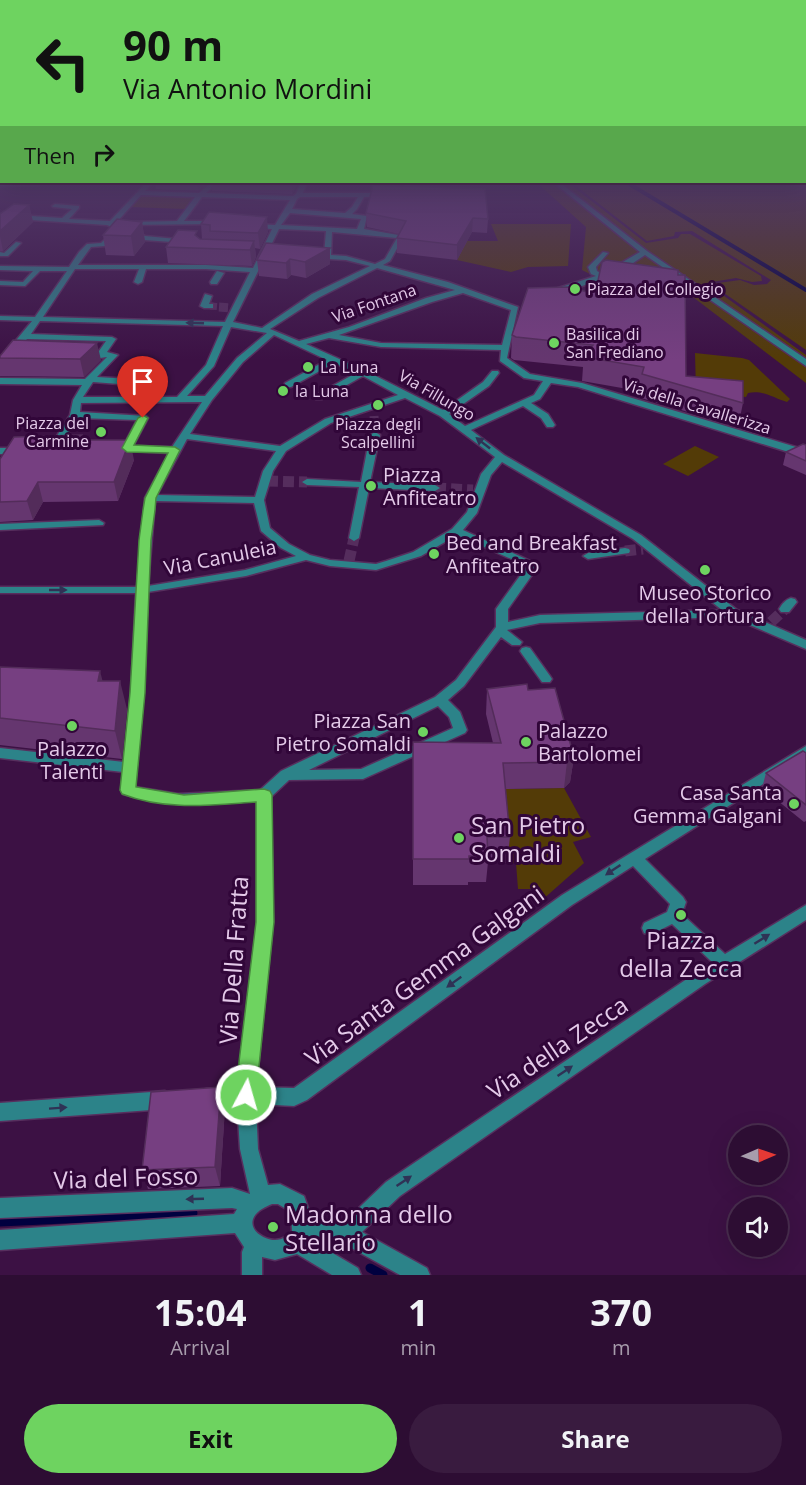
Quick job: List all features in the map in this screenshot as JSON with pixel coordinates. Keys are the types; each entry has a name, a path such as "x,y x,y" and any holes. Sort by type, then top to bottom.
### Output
{"street":[{"path":"104,358 11,352 39,318 84,249 89,245 103,244 105,240"},
{"path":"177,240 197,242"},
{"path":"180,399 210,366 235,308 270,240"},
{"path":"327,257 328,240"},
{"path":"399,240 388,260 324,290 294,308 240,360 208,399 175,450 150,498 132,693 128,790 143,796 184,801 264,795 286,775 440,700 460,683 501,629 502,609 533,565 456,531"},
{"path":"630,240 806,363"},
{"path":"0,254 6,255 18,243"},
{"path":"612,273 613,270 645,252"},
{"path":"601,276 594,272 592,267 604,253"},
{"path":"254,254 274,255"},
{"path":"306,256 346,258 518,307 504,348 381,345 327,335"},
{"path":"0,268 143,267 255,270"},
{"path":"138,282 143,267"},
{"path":"0,283 25,284 38,268"},
{"path":"214,282 223,270"},
{"path":"548,295 601,276 633,271"},
{"path":"665,274 676,274"},
{"path":"592,279 593,292"},
{"name":"Via Fontana","path":"297,344 352,329 429,300 461,291"},
{"path":"208,296 204,306 210,306"},
{"name":"Via Fillungo","path":"0,318 228,324 269,331 363,373 443,414 501,457 577,500 647,548 733,613 768,625 806,645"},
{"path":"26,336 112,339 104,358 77,399 75,415 45,448"},
{"name":"Via della Cavallerizza","path":"504,348 503,359 527,376 579,385 806,453"},
{"path":"7,361 15,351"},
{"path":"288,385 333,360"},
{"path":"319,397 363,373"},
{"path":"443,414 486,384 495,373"},
{"path":"466,429 540,394 548,380"},
{"path":"0,381 132,382"},
{"path":"406,395 374,411 328,421 282,449 259,500 265,529 285,546 306,556 376,567 390,563 417,554 456,531 471,513 476,491 486,474 501,457"},
{"path":"77,399 208,399"},
{"path":"127,448 156,399"},
{"path":"524,403 545,416 550,425"},
{"path":"75,415 143,418"},
{"path":"354,537 375,435"},
{"path":"185,436 282,449"},
{"path":"6,454 67,447"},
{"path":"103,448 175,450"},
{"path":"307,483 435,488"},
{"path":"150,498 259,500"},
{"path":"0,527 99,524"},
{"path":"588,556 625,551"},
{"name":"Via Canuleia","path":"0,590 142,590 246,573 306,556"},
{"path":"501,629 540,619 733,613"},
{"path":"501,629 516,642"},
{"path":"526,651 546,679"},
{"path":"286,775 363,774 460,730 455,715 440,700"},
{"name":"Via Santa Gemma Galgani","path":"0,1112 246,1095 294,1097 301,1094 567,900 806,751"},
{"path":"0,753 128,768"},
{"name":"Via Della Fratta","path":"257,1201 249,1149 246,1095 265,922 264,795"},
{"path":"634,857 678,902 674,916 650,928"},
{"name":"Via della Zecca","path":"346,1234 393,1189 724,964 806,912"},
{"path":"674,916 724,964"},
{"path":"252,1252 261,1257 281,1257 300,1237 301,1212 297,1203 280,1194 257,1201 243,1223 243,1234 252,1252 252,1275"},
{"name":"Via del Fosso","path":"0,1208 232,1198 257,1201"},
{"path":"0,1240 243,1223"},
{"path":"300,1237 346,1234 420,1275"},
{"path":"300,1237 351,1275"}],"shaded area":[{"path":"570,240 568,266 528,267 511,272 457,260 466,241"},
{"path":"585,240 643,240 646,243 701,240 761,276 762,281 752,282 736,278 706,283 806,355 806,383 677,285 609,279 582,270"},
{"path":"707,240 806,240 806,350 711,284 740,280 754,285 767,284 771,280"},
{"path":"695,353 749,360 790,399 787,402 759,393 748,393 746,397 696,392"},
{"path":"695,446 719,457 688,476 663,464"},
{"path":"564,788 591,837 573,842 584,863 541,901 540,889 518,889 516,863 507,863 501,789"}],"building":[{"path":"171,240 254,241 250,250 166,247"},
{"path":"418,240 460,240 457,245"},
{"path":"266,243 330,248 305,262 290,259 286,263 257,260"},
{"path":"606,260 678,270 678,275 685,275 686,376 743,381 743,403 642,374 644,367 584,357 593,345 512,335 528,288 570,287 587,292 587,284 597,285 602,262"},
{"path":"13,340 97,343 80,359 0,358"},
{"path":"82,435 80,440 130,440 114,482 38,482 27,501 0,502 0,459 14,437"},
{"path":"803,444 806,445 806,461 786,452"},
{"path":"0,667 100,671 98,681 120,681 115,731 0,718"},
{"path":"527,684 528,690 555,688 574,757 567,762 503,763 510,837 487,837 488,856 469,856 469,859 413,859 413,742 501,743 487,689"},
{"path":"803,751 806,753 806,805 766,773"},
{"path":"221,1087 215,1167 142,1170 151,1092"}],"waterway":[{"path":"724,240 806,290"},
{"path":"0,1222 193,1213"},
{"path":"370,1268 383,1275"}],"tunnel":[{"path":"210,306 233,308 219,307"},
{"path":"374,416 375,435"},
{"path":"267,481 307,482"},
{"path":"435,488 473,490"},
{"path":"349,561 354,538"},
{"path":"625,551 643,549"},
{"path":"771,622 785,609"}],"place":[{"name":"Piazza del Collegio","path":"575,289"},
{"name":"Basilica di San Frediano","path":"554,343"},
{"name":"La Luna","path":"308,367"},
{"name":"la Luna","path":"283,391"},
{"name":"Piazza degli Scalpellini","path":"378,405"},
{"name":"Piazza del Carmine","path":"101,432"},
{"name":"Piazza Anfiteatro","path":"371,486"},
{"name":"Bed and Breakfast Anfiteatro","path":"434,554"},
{"name":"Museo Storico della Tortura","path":"705,570"},
{"name":"Palazzo Talenti","path":"72,726"},
{"name":"Piazza San Pietro Somaldi","path":"423,732"},
{"name":"Palazzo Bartolomei","path":"526,742"},
{"name":"Casa Santa Gemma Galgani","path":"794,804"},
{"name":"San Pietro Somaldi","path":"459,838"},
{"name":"Piazza della Zecca","path":"681,915"},
{"name":"Madonna dello Stellario","path":"273,1227"}],"route":[{"path":"143,418 127,448 175,450 150,498 145,540 137,693 128,768 128,790 143,796 184,801 264,795 265,922 246,1095"}]}
